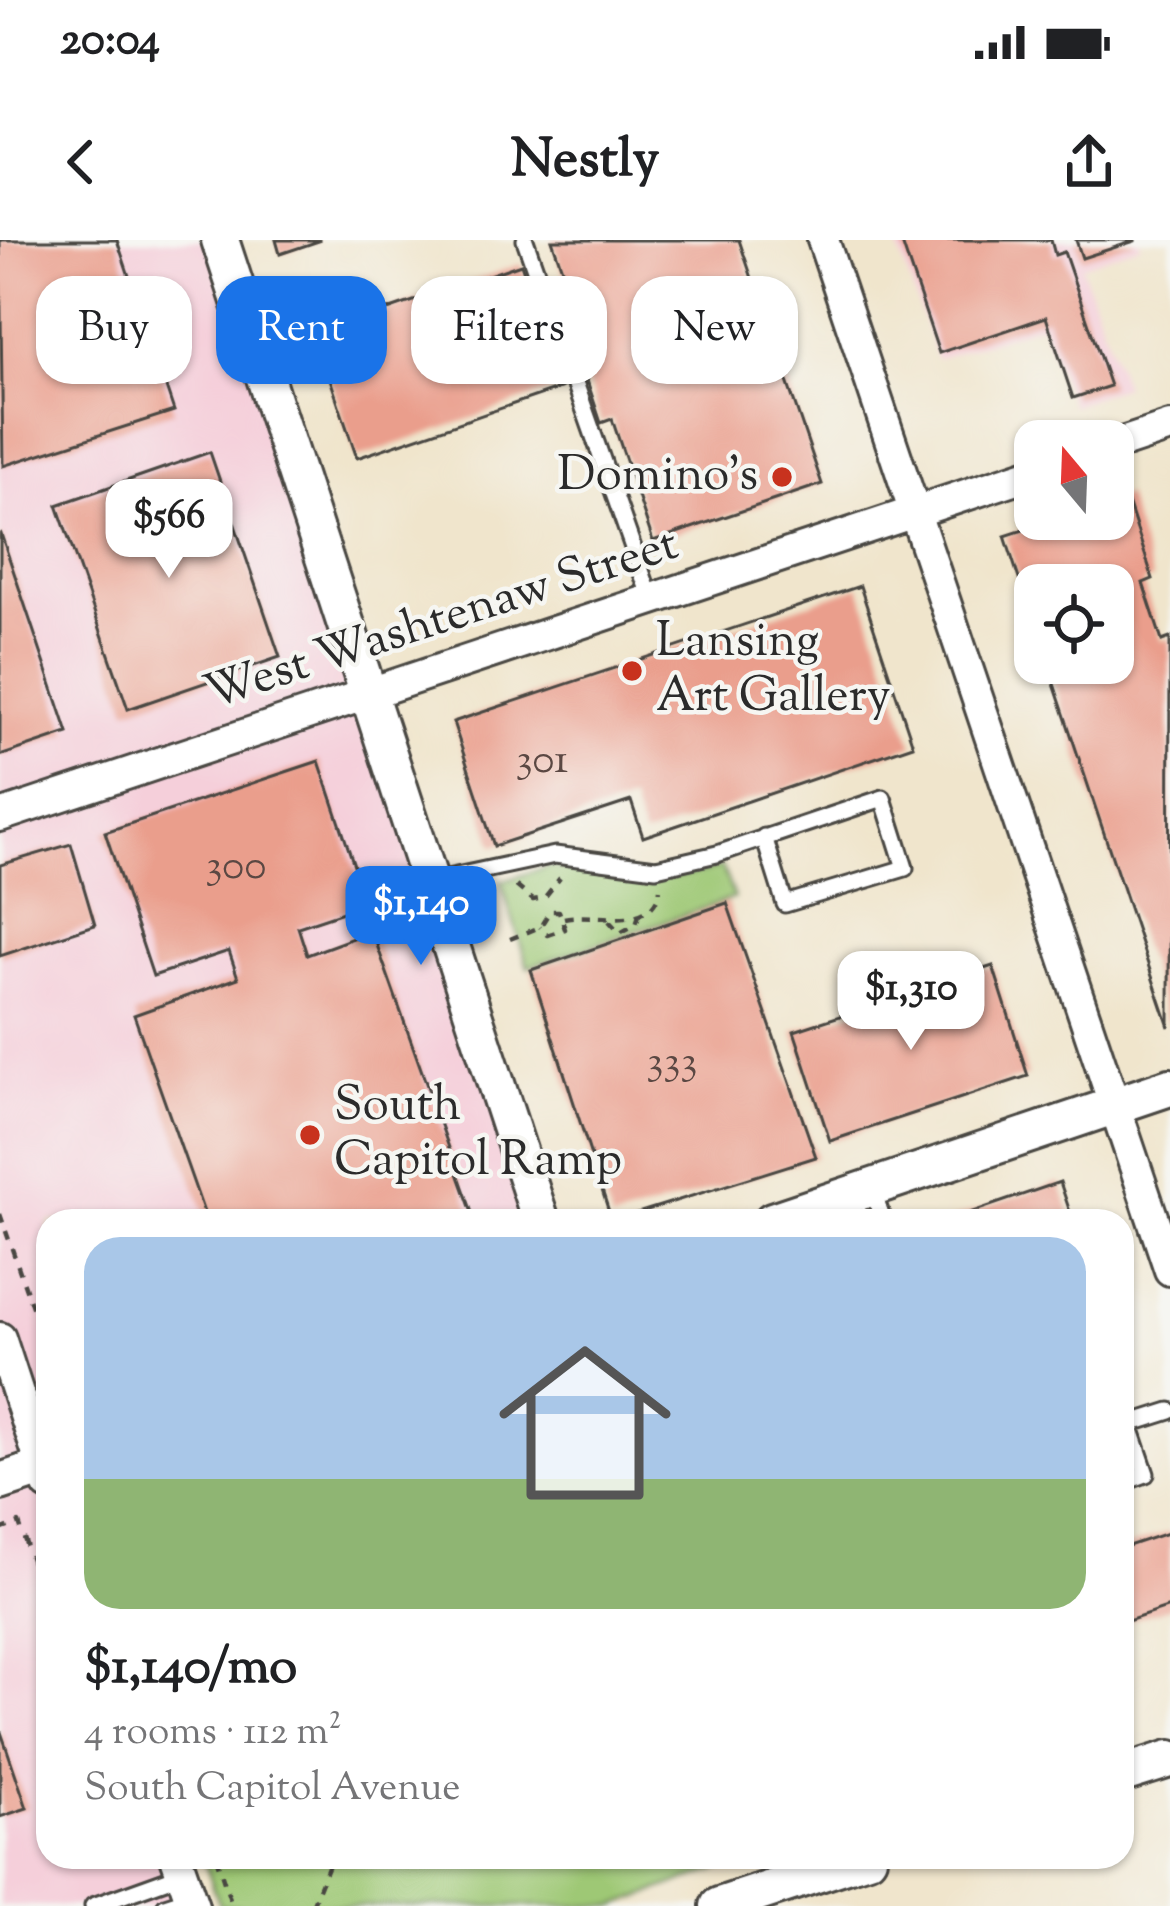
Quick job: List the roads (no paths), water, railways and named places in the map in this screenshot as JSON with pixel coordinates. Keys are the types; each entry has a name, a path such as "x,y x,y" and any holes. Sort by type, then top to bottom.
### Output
{"street":[{"path":"220,240 537,1209"},
{"path":"823,240 1170,1270"},
{"path":"1134,439 1170,427"},
{"name":"West Washtenaw Street","path":"0,816 1014,479"},
{"path":"847,1209 878,1204 1114,1105 1170,1087"},
{"path":"0,1338 36,1444"},
{"path":"0,1482 36,1475"},
{"path":"1134,1770 1170,1759"},
{"path":"719,1906 765,1884 822,1869"}],"lane":[{"path":"525,240 651,599"},
{"path":"430,881 555,855 656,868 764,838 883,797 905,868 785,904 764,838"},
{"path":"1134,1419 1170,1411"},
{"path":"1134,1441 1147,1474 1134,1479"},
{"path":"93,1906 181,1888"}],"place":[{"name":"Domino's","path":"782,477"},
{"name":"Lansing Art Gallery","path":"632,671"},
{"name":"South Capitol Ramp","path":"310,1135"}]}
